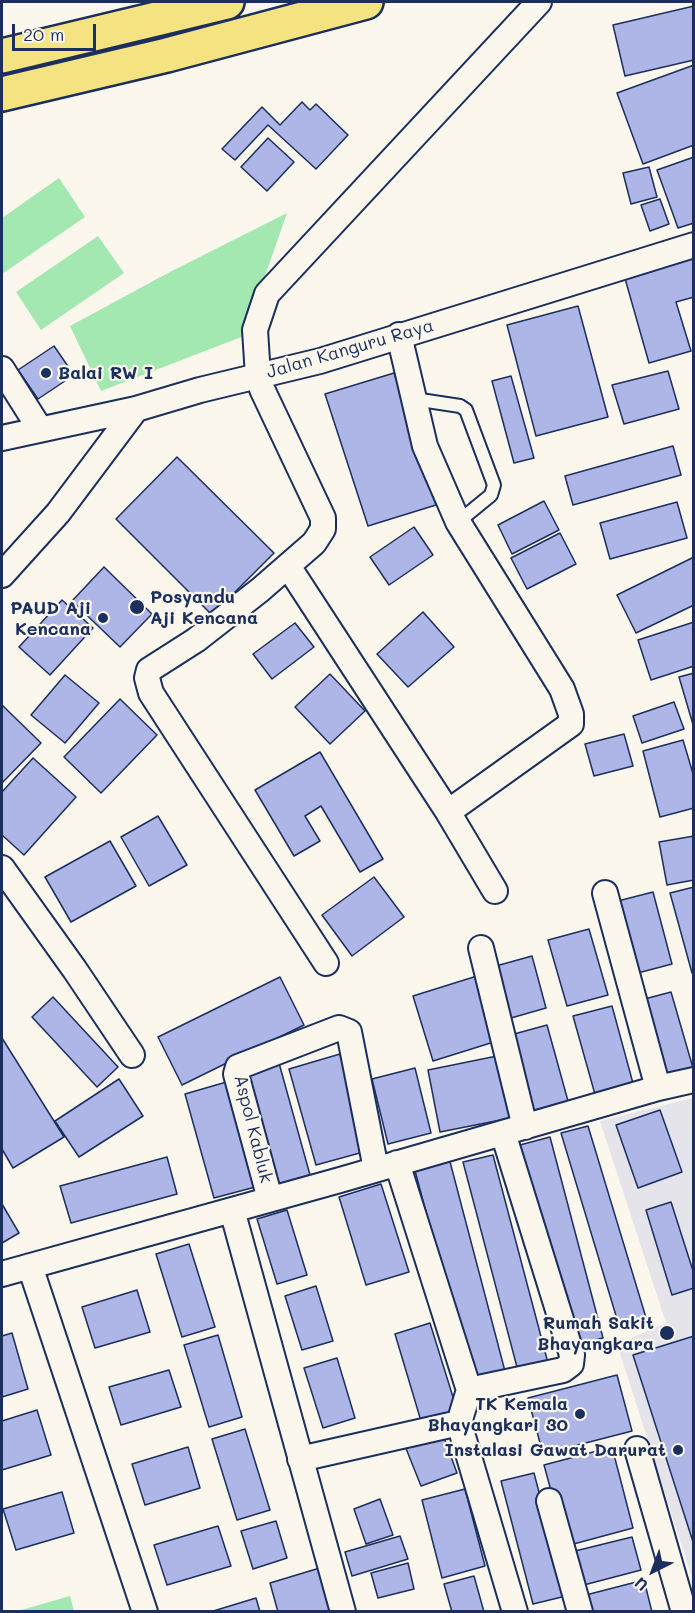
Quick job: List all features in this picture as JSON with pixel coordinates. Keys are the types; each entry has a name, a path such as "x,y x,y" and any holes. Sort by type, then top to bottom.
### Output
{"highway":[{"path":"2,56 227,2"},
{"path":"2,94 167,55 366,2"}],"street":[{"path":"326,963 151,693 147,678 149,670 195,640 260,590 314,543 323,529 323,518 267,400 258,376 255,330 267,294 539,2"},
{"name":"Jalan Kanguru Raya","path":"2,438 136,409 200,390 320,361 693,245"},
{"path":"399,335 425,446 458,522 562,689 571,714 571,724 448,812"},
{"path":"2,369 40,429"},
{"path":"2,575 58,513 136,409"},
{"path":"288,566 448,812 495,891"},
{"path":"2,868 132,1055"},
{"path":"605,893 658,1088"},
{"path":"480,948 514,1130 572,1355 571,1364 563,1370 469,1390 459,1424 515,1611"},
{"name":"Aspol Kabluk","path":"270,1199 236,1074 238,1067 339,1028 349,1032 386,1166 469,1390"},
{"name":"Aspol Kabluk","path":"2,1274 693,1080"},
{"path":"232,1210 343,1611"},
{"path":"30,1266 145,1611"},
{"path":"300,1459 459,1424"},
{"path":"637,1449 684,1611"},
{"path":"549,1501 580,1611"}],"lane":[{"path":"414,399 460,406 466,410 494,485 491,495 458,522"}],"shaded area":[{"name":"Rumah Sakit Bhayangkara","path":"693,1098 693,1581 617,1344 666,1323 600,1121"}],"green space":[{"path":"59,178 85,217 2,274 2,218"},
{"path":"287,213 244,336 101,391 70,326"},
{"path":"98,236 124,273 41,330 16,292"},
{"path":"70,1596 74,1611 18,1611"}],"building":[{"path":"694,6 694,60 625,76 613,25"},
{"path":"694,65 694,145 643,164 617,93"},
{"path":"302,102 310,110 316,104 348,135 316,169 268,125 235,160 222,149 262,107 280,125"},
{"path":"268,138 294,162 267,191 241,167"},
{"path":"694,157 694,223 678,228 657,170"},
{"path":"649,167 657,197 631,204 623,173"},
{"path":"660,199 669,224 650,231 641,205"},
{"path":"694,255 694,297 676,302 691,351 649,363 624,275"},
{"path":"578,306 608,417 536,436 507,325"},
{"name":"Balai RW I","path":"54,346 74,375 38,399 18,370"},
{"path":"668,371 679,409 624,424 612,385"},
{"path":"394,373 436,505 368,526 325,394"},
{"path":"511,376 534,458 514,463 492,381"},
{"path":"673,446 681,475 573,505 565,476"},
{"path":"177,457 274,553 212,615 116,519"},
{"path":"544,501 559,530 512,554 498,525"},
{"path":"677,502 687,538 610,559 600,523"},
{"path":"414,527 433,555 389,585 370,557"},
{"path":"560,533 576,564 527,589 511,558"},
{"path":"694,557 694,605 636,633 617,595"},
{"path":"104,567 152,614 120,647 72,601"},
{"path":"62,600 93,628 50,675 19,647"},
{"path":"423,612 454,647 408,687 377,654"},
{"path":"694,622 694,666 651,680 638,640"},
{"path":"295,623 314,647 272,679 253,654"},
{"path":"694,673 694,728 679,677"},
{"path":"330,674 365,711 330,744 295,707"},
{"path":"65,675 99,703 65,743 31,715"},
{"path":"120,699 157,735 101,793 64,757"},
{"path":"674,702 684,729 642,743 633,716"},
{"path":"2,705 41,743 2,783"},
{"path":"624,734 633,766 594,776 585,744"},
{"path":"683,740 694,777 694,808 660,817 643,751"},
{"path":"320,752 383,859 360,872 321,806 305,816 320,841 294,856 255,790"},
{"path":"33,758 76,797 24,855 2,835 2,792"},
{"path":"158,816 187,865 149,886 121,837"},
{"path":"694,836 694,880 667,885 659,842"},
{"path":"110,841 136,886 71,922 45,877"},
{"path":"374,877 404,917 352,956 322,915"},
{"path":"694,887 694,973 692,973 670,893"},
{"path":"653,892 672,964 634,974 614,902"},
{"path":"589,929 608,995 567,1006 548,940"},
{"path":"532,956 546,1008 511,1018 496,966"},
{"path":"477,976 497,1041 433,1061 413,996"},
{"path":"280,977 304,1025 182,1085 158,1037"},
{"path":"671,992 693,1068 658,1077 637,1001"},
{"path":"53,997 118,1067 97,1087 32,1017"},
{"path":"612,1006 634,1087 596,1098 573,1016"},
{"path":"547,1025 568,1101 528,1112 507,1036"},
{"path":"2,1038 64,1137 13,1168 2,1149"},
{"path":"340,1054 367,1151 316,1165 289,1069"},
{"path":"497,1056 511,1118 440,1132 428,1070"},
{"path":"279,1063 310,1175 278,1184 247,1072"},
{"path":"415,1068 431,1133 388,1144 372,1079"},
{"path":"119,1079 143,1116 79,1157 55,1121"},
{"path":"230,1081 259,1186 214,1198 185,1094"},
{"path":"660,1110 682,1172 638,1188 616,1125"},
{"path":"588,1126 647,1321 620,1329 561,1133"},
{"path":"550,1137 603,1338 573,1345 520,1145"},
{"path":"493,1155 548,1363 518,1371 463,1162"},
{"path":"167,1157 177,1194 71,1223 60,1186"},
{"path":"449,1158 506,1375 472,1384 414,1167"},
{"path":"381,1184 409,1272 366,1285 339,1197"},
{"path":"671,1202 694,1274 694,1288 672,1295 646,1210"},
{"path":"2,1204 19,1233 2,1243"},
{"path":"287,1210 307,1275 277,1284 257,1219"},
{"path":"189,1244 215,1327 182,1337 156,1254"},
{"path":"316,1286 333,1341 302,1350 285,1296"},
{"path":"137,1290 150,1332 95,1348 82,1307"},
{"path":"430,1323 457,1410 421,1421 395,1334"},
{"path":"12,1333 28,1389 2,1397 2,1336"},
{"path":"218,1335 242,1417 209,1427 184,1345"},
{"name":"Instalasi Gawat Darurat","path":"694,1336 694,1545 633,1355"},
{"path":"337,1358 355,1418 323,1428 304,1368"},
{"path":"169,1370 181,1407 121,1425 109,1387"},
{"name":"TK Kemala Bhayangkari 30","path":"617,1375 632,1431 543,1454 528,1398"},
{"path":"37,1410 51,1455 2,1470 2,1421"},
{"path":"245,1429 270,1510 237,1520 212,1439"},
{"path":"442,1432 457,1473 421,1486 405,1446"},
{"path":"188,1447 200,1488 145,1505 132,1464"},
{"path":"612,1447 633,1528 566,1546 544,1465"},
{"path":"534,1473 566,1596 533,1604 501,1481"},
{"path":"465,1489 485,1566 442,1578 422,1500"},
{"path":"62,1492 74,1533 16,1550 3,1509"},
{"path":"380,1499 393,1535 366,1544 354,1509"},
{"path":"276,1521 287,1558 253,1569 241,1531"},
{"path":"218,1526 231,1566 167,1585 154,1545"},
{"path":"400,1536 408,1559 352,1576 345,1552"},
{"path":"632,1537 641,1570 580,1586 571,1552"},
{"path":"408,1563 414,1589 378,1598 371,1573"},
{"path":"323,1567 336,1612 278,1612 270,1583"},
{"path":"474,1576 484,1612 452,1612 444,1584"},
{"path":"644,1580 652,1612 586,1612 582,1596"},
{"path":"256,1598 260,1612 210,1612"}],"place":[{"name":"Balai RW I","path":"46,373"},
{"name":"Posyandu Aji Kencana","path":"137,607"},
{"name":"PAUD Aji Kencana","path":"103,618"},
{"name":"Rumah Sakit Bhayangkara","path":"667,1333"},
{"name":"TK Kemala Bhayangkari 30","path":"580,1414"},
{"name":"Instalasi Gawat Darurat","path":"678,1450"}]}
